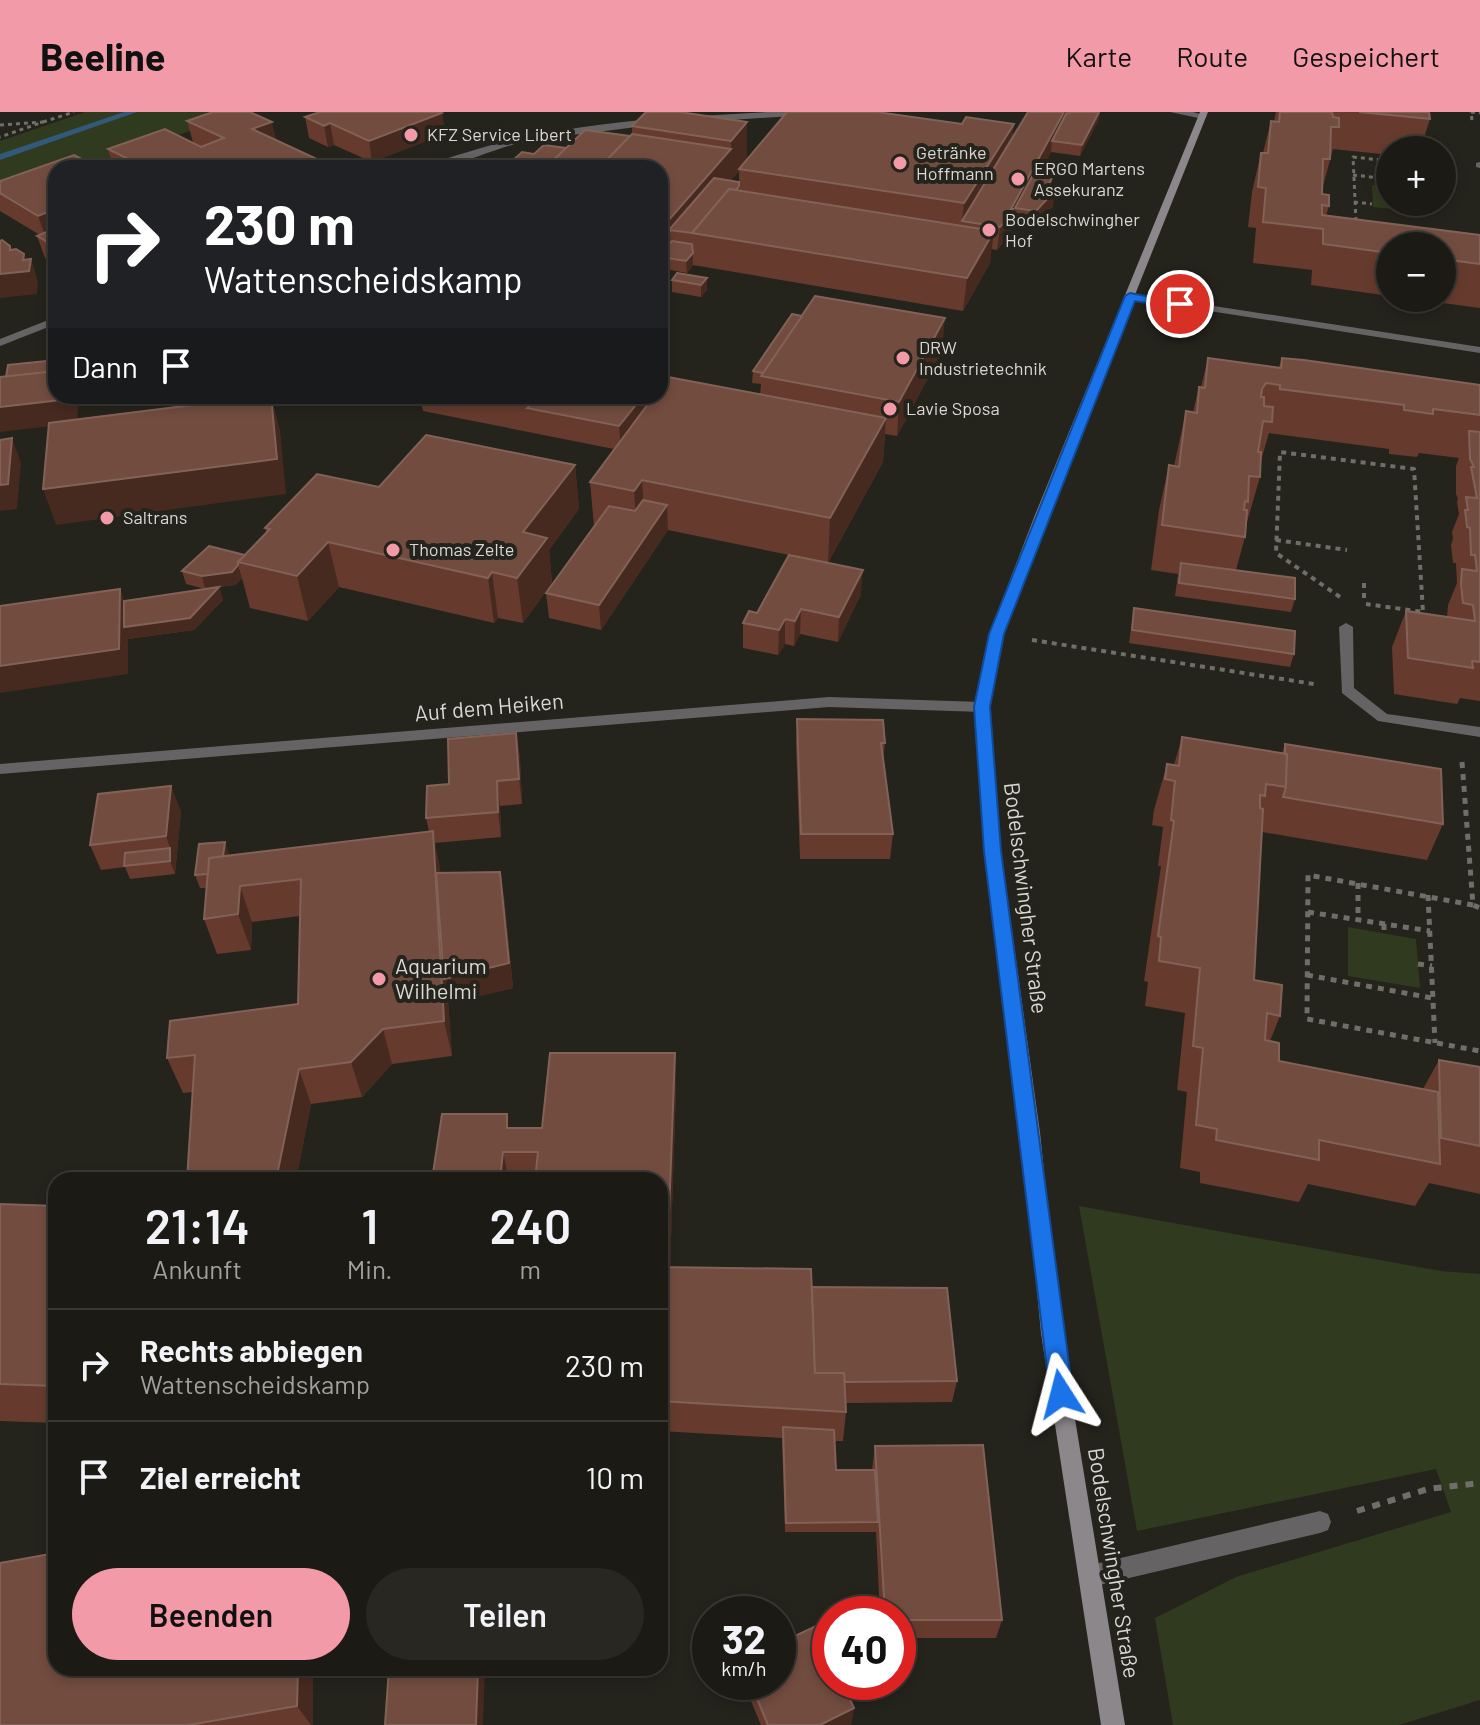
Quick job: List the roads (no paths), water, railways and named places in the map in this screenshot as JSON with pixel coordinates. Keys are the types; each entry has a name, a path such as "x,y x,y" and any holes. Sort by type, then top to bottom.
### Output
{"street":[{"path":"686,120 807,112"},
{"path":"1174,112 1204,114"},
{"name":"Bodelschwingher Straße","path":"1113,1725 1051,1333 1031,1133 993,851 982,707 996,634 1204,114"},
{"path":"455,160 511,141 551,133 661,122"},
{"path":"1130,296 1480,350"},
{"path":"0,343 48,323"},
{"path":"1346,627 1347,690 1383,718 1480,732"},
{"name":"Auf dem Heiken","path":"0,769 829,702 982,707"},
{"path":"1091,1576 1320,1522"}],"waterway":[{"path":"0,157 133,112"}],"place":[{"name":"KFZ Service Libert","path":"411,135"},
{"name":"Getränke Hoffmann","path":"900,163"},
{"name":"ERGO Martens Assekuranz","path":"1018,179"},
{"name":"Bodelschwingher Hof","path":"989,230"},
{"name":"DRW Industrietechnik","path":"903,358"},
{"name":"Lavie Sposa","path":"890,409"},
{"name":"Saltrans","path":"107,518"},
{"name":"Thomas Zelte","path":"393,550"},
{"name":"Aquarium Wilhelmi","path":"379,979"}]}
